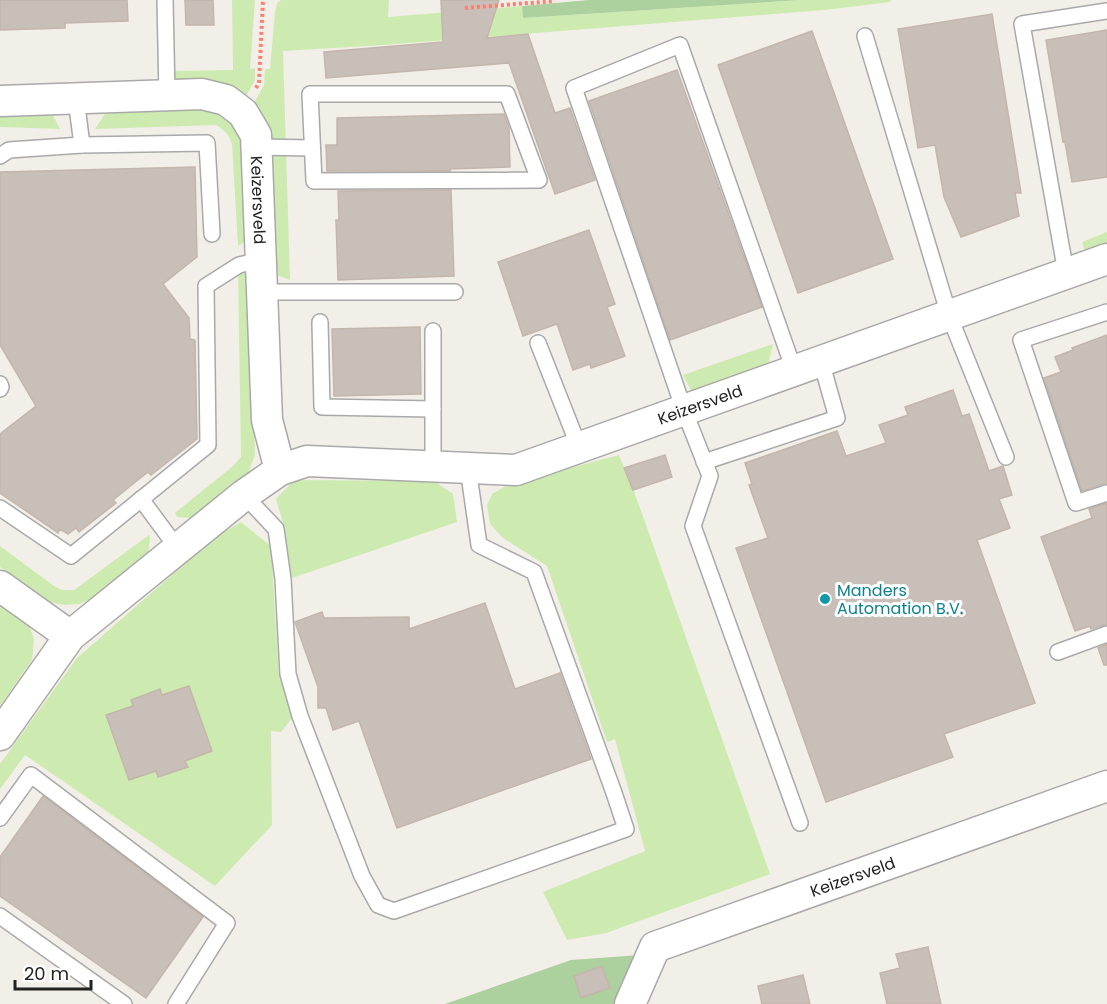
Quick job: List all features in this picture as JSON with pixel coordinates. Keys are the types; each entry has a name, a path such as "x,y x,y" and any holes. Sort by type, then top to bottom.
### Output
{"street":[{"path":"0,101 202,94 226,100 243,113"},
{"name":"Keizersveld","path":"243,113 256,135 267,420 280,470"},
{"name":"Keizersveld","path":"0,735 70,636 244,495 280,470 307,461 516,470 1107,259"},
{"path":"0,585 70,636"},
{"name":"Keizersveld","path":"630,1004 655,947 1107,786"}],"lane":[{"path":"165,0 167,96"},
{"path":"1066,273 1022,24 1107,11"},
{"path":"865,36 949,315 1006,457"},
{"path":"704,462 837,418 808,366 680,45 574,88 684,410 704,462 710,476 693,526 800,824"},
{"path":"310,94 507,94 538,180 314,181 312,148 310,94"},
{"path":"76,99 82,145"},
{"path":"0,156 9,150 82,145 207,143 212,234"},
{"path":"256,147 312,148"},
{"path":"0,508 71,556 208,445 206,286 239,264 261,260"},
{"path":"263,292 455,292"},
{"path":"1107,312 1021,340 1076,503 1107,493"},
{"path":"320,322 322,407 433,410"},
{"path":"433,331 433,466"},
{"path":"538,343 579,447"},
{"path":"244,495 276,529 283,579 288,674 300,716 362,876 378,905 394,911 626,829 534,572 479,545 468,468"},
{"path":"141,499 178,549"},
{"path":"1058,652 1107,634"},
{"path":"0,818 31,775 227,923 176,1004"},
{"path":"0,916 124,1004"}],"path":[{"path":"243,113 259,83 263,0"},
{"path":"465,8 555,1"}],"green space":[{"path":"232,0 255,0 250,69 255,68 255,80 244,100 172,86 171,71 233,70"},
{"path":"281,0 389,0 388,17 522,6 523,18 801,0 891,0 890,2 825,10 283,51 290,280 274,274 252,107 264,85 265,69 270,69 275,12 277,3"},
{"path":"589,0 801,0 523,18 522,6"},
{"path":"198,108 213,110 228,117 246,142 250,238 238,246 232,144 224,131 216,125 95,129 107,111"},
{"path":"50,110 60,129 0,127 0,113"},
{"path":"1107,232 1107,246 1086,254 1082,242"},
{"path":"238,270 251,277 255,455 249,471 239,484 195,518 177,517 175,513 241,457"},
{"path":"773,344 768,365 692,392 683,375"},
{"path":"619,455 635,494 770,874 606,933 567,940 543,892 645,851 615,739 607,742 547,566 503,538 490,524 487,505 492,494 509,484"},
{"path":"294,480 434,481 453,494 457,522 292,578 284,526 276,499"},
{"path":"241,522 271,546 279,676 293,717 281,732 271,731 272,825 215,886 25,755 0,789 0,764 77,658 214,538"},
{"path":"149,535 148,555 91,599 79,604 64,605 50,602 0,567 0,546 54,586 62,590 74,590"},
{"path":"0,604 29,624 34,640 32,660 0,706"},
{"path":"640,955 617,1004 445,1004 571,960"}],"building":[{"path":"0,0 127,0 128,21 65,23 65,28 0,30"},
{"path":"185,0 213,0 214,25 186,25"},
{"path":"441,0 499,0 487,38 528,34 555,113 570,108 595,180 555,194 508,60 508,63 326,78 324,52 443,42"},
{"path":"992,14 1021,193 1015,193 1019,216 961,237 944,197 935,145 918,148 898,29"},
{"path":"1107,30 1107,177 1072,182 1046,40"},
{"path":"812,31 893,259 798,293 718,65"},
{"path":"677,70 762,307 670,340 589,101"},
{"path":"504,114 509,128 510,167 450,169 450,171 327,171 326,145 337,145 337,118"},
{"path":"195,167 197,257 163,284 189,318 190,339 195,340 197,439 151,475 148,472 113,500 116,503 79,532 76,528 68,534 60,529 58,533 0,493 0,434 36,406 0,345 0,172"},
{"path":"451,190 454,276 338,280 336,220 339,220 338,191"},
{"path":"589,230 615,304 607,307 625,356 591,368 590,364 573,370 557,324 523,336 498,262"},
{"path":"420,327 421,394 334,396 332,329"},
{"path":"1107,335 1107,483 1082,491 1044,378 1061,372 1055,357"},
{"path":"953,390 962,416 969,414 989,471 1003,466 1012,495 999,499 1010,528 977,540 1035,703 944,734 953,757 826,802 736,548 768,538 749,485 752,484 745,463 837,431 846,456 886,443 879,425 908,415 905,407"},
{"path":"665,455 672,477 633,490 624,468"},
{"path":"1107,503 1107,624 1075,631 1041,537 1092,518 1089,509"},
{"path":"485,603 515,689 560,673 591,759 397,828 359,721 333,730 326,708 318,708 318,687 295,622 322,612 324,618 409,617 409,629"},
{"path":"1107,644 1107,665 1104,665 1098,648"},
{"path":"189,686 212,751 185,761 188,767 158,777 156,771 129,780 106,715 133,706 131,700 160,689 162,695"},
{"path":"43,796 203,917 146,998 0,896 0,857"},
{"path":"928,947 941,1004 887,1004 880,973 900,968 896,954"},
{"path":"602,966 610,988 581,998 574,976"},
{"path":"803,975 810,1004 762,1004 758,986"}],"place":[{"name":"Manders Automation B.V.","path":"825,599"}]}
